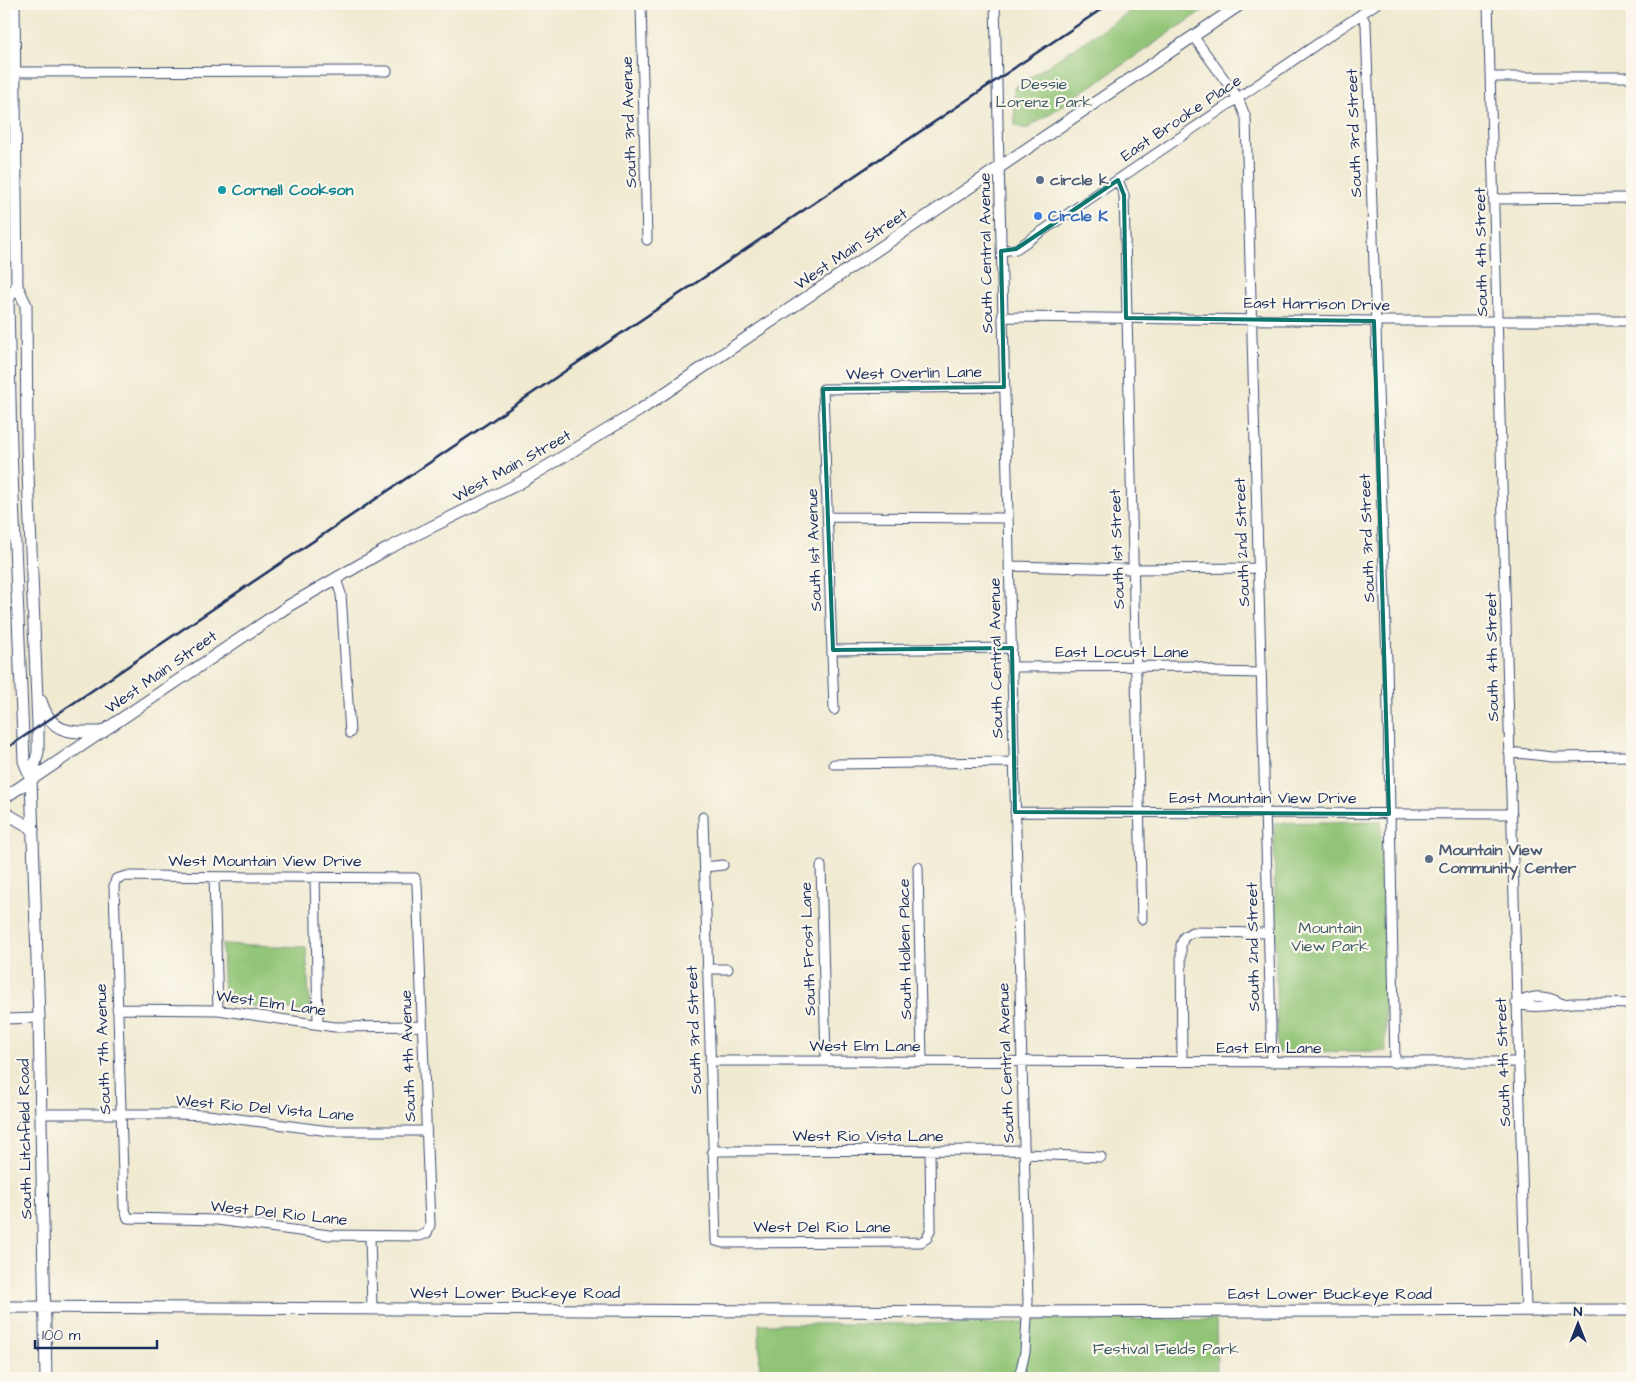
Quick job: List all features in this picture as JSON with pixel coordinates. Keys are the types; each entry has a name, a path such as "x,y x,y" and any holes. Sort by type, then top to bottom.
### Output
{"main road":[{"name":"South Litchfield Road","path":"14,4 17,286 26,305 27,448 37,691 38,752 31,779 42,1114 46,1378"},
{"name":"West Main Street","path":"4,798 233,642 336,579 387,549 518,484 640,410 1241,4"},
{"path":"17,286 8,299 26,305"},
{"name":"South Litchfield Road","path":"8,299 7,450 24,761 31,779"},
{"path":"7,450 27,448"},
{"path":"37,691 48,719 59,728 72,732 103,732"},
{"path":"4,812 33,830"},
{"name":"West Lower Buckeye Road","path":"4,1307 1027,1312"},
{"name":"East Lower Buckeye Road","path":"1027,1312 1632,1310"}],"street":[{"name":"South 3rd Avenue","path":"641,4 647,240"},
{"name":"South Central Avenue","path":"995,4 1027,1312 1024,1358 1019,1378"},
{"name":"East Brooke Place","path":"1001,251 1016,249 1376,4"},
{"name":"South 4th Street","path":"1488,4 1526,1310"},
{"name":"South 3rd Street","path":"1361,14 1366,24 1374,321 1387,662 1395,1063"},
{"name":"South 2nd Street","path":"1193,36 1238,98 1246,118 1250,318 1272,1063"},
{"path":"16,72 386,71"},
{"path":"1491,77 1632,77"},
{"name":"South 1st Street","path":"1118,180 1124,195 1142,919"},
{"path":"1494,199 1632,198"},
{"name":"East Harrison Drive","path":"1002,317 1250,318 1374,321 1632,320"},
{"name":"West Overlin Lane","path":"823,389 1004,387"},
{"name":"South 1st Avenue","path":"823,389 834,710"},
{"path":"828,517 1008,518"},
{"path":"1009,566 1132,569 1257,568"},
{"path":"336,579 341,594 350,733"},
{"path":"833,650 1012,648"},
{"name":"East Locust Lane","path":"1012,667 1195,666 1215,672 1261,673"},
{"path":"1509,752 1553,757 1632,756"},
{"path":"834,764 1014,762"},
{"name":"East Mountain View Drive","path":"1015,812 1512,814"},
{"name":"South 3rd Street","path":"703,817 716,1241"},
{"path":"705,866 723,865"},
{"name":"South Frost Lane","path":"820,866 826,1061"},
{"name":"South Holben Place","path":"918,867 922,1061"},
{"name":"West Mountain View Drive","path":"116,879 126,876 415,878"},
{"path":"315,876 318,1024"},
{"path":"214,877 218,1010"},
{"name":"South 4th Avenue","path":"415,878 417,884 430,1225 427,1233"},
{"name":"South 7th Avenue","path":"116,879 114,886 120,1114 124,1207 128,1218"},
{"path":"1182,1062 1181,945 1184,936 1192,932 1267,933"},
{"path":"707,969 728,969"},
{"path":"1516,1003 1528,1007 1550,1007 1562,1004 1632,1004"},
{"name":"West Elm Lane","path":"117,1009 218,1010 335,1027 421,1026"},
{"path":"4,1019 39,1018"},
{"name":"West Elm Lane","path":"710,1060 1020,1060"},
{"name":"East Elm Lane","path":"1020,1060 1032,1062 1272,1063 1519,1062"},
{"name":"West Rio Del Vista Lane","path":"42,1114 208,1115 329,1132 425,1130"},
{"name":"West Rio Vista Lane","path":"712,1151 930,1150 1024,1152 1101,1157"},
{"name":"West Del Rio Lane","path":"716,1241 921,1242 927,1238 931,1228 930,1150"},
{"name":"West Del Rio Lane","path":"128,1218 217,1220 329,1235 420,1236 427,1233"},
{"path":"370,1236 372,1308"}],"highlighted area":[{"path":"1118,180 1124,195 1126,318 1374,321 1389,814 1015,812 1012,648 833,650 823,389 1004,387 1001,251 1016,249"}],"green space":[{"name":"Dessie Lorenz Park","path":"1141,4 1213,4 1027,129 1015,126 1014,88"},
{"name":"Mountain View Park","path":"1381,821 1386,1051 1277,1052 1274,823"},
{"path":"222,944 306,947 310,1012 224,1003"},
{"name":"Festival Fields Park","path":"1048,1319 1216,1320 1217,1378 760,1378 759,1324 1005,1324"}],"railway":[{"path":"4,750 1109,4"}],"place":[{"name":"circle k","path":"1040,180"},
{"name":"Cornell Cookson","path":"222,190"},
{"name":"Circle K","path":"1038,216"},
{"name":"Mountain View Community Center","path":"1429,859"}]}
